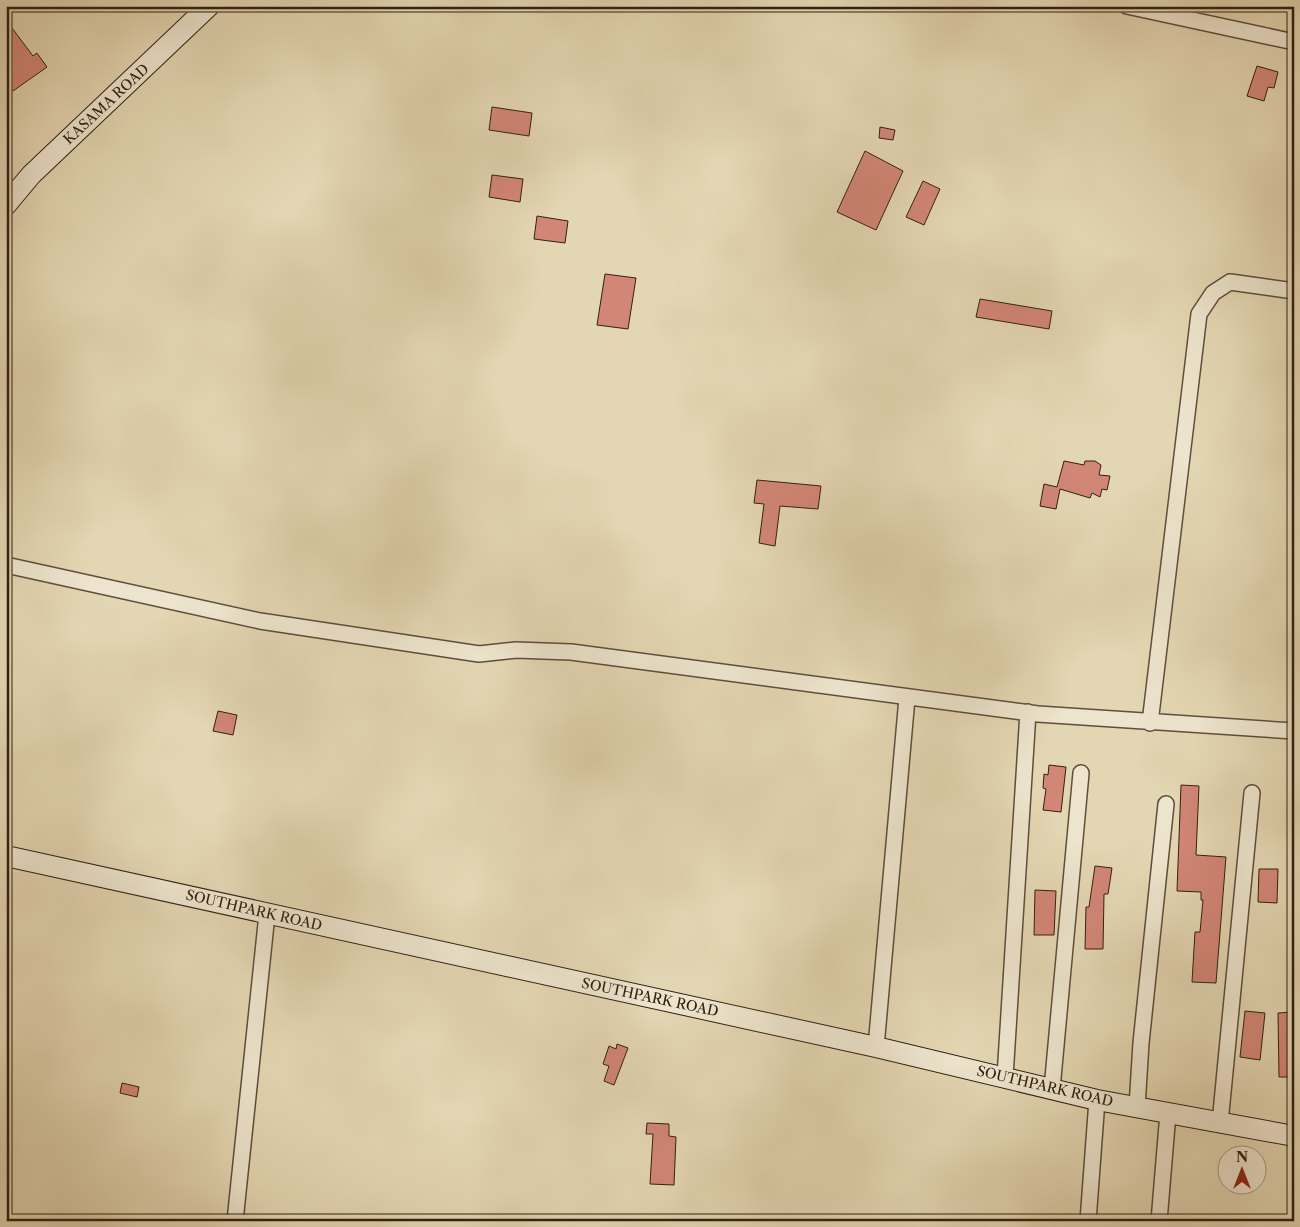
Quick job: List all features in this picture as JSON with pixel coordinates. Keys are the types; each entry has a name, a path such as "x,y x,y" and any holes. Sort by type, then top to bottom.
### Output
{"street":[{"name":"KASAMA ROAD","path":"6,204 31,175 209,6"},
{"path":"1127,6 1294,42"},
{"path":"1150,723 1199,314 1213,293 1230,282 1294,291"},
{"path":"6,565 260,620 479,654 516,650 571,652 907,698 1028,712 1150,723 1294,731"},
{"path":"876,1046 907,698"},
{"path":"1005,1077 1028,712"},
{"path":"1052,1089 1081,773"},
{"path":"1220,1123 1252,793"},
{"path":"1137,1107 1142,1033 1166,804"},
{"name":"SOUTHPARK ROAD","path":"6,856 876,1046 1098,1100 1294,1136"},
{"path":"235,1221 267,914"},
{"path":"1088,1221 1098,1100"},
{"path":"1159,1221 1168,1113"}],"building":[{"path":"6,20 33,56 37,53 47,67 13,91 6,81"},
{"path":"1257,66 1278,72 1274,88 1268,87 1264,101 1247,96"},
{"path":"492,107 532,113 529,136 489,130"},
{"path":"880,127 895,130 893,140 879,138"},
{"path":"865,151 903,171 876,230 837,212"},
{"path":"492,175 523,179 520,202 489,197"},
{"path":"923,181 940,189 924,225 906,217"},
{"path":"537,216 568,221 565,243 534,239"},
{"path":"605,274 636,278 628,329 597,325"},
{"path":"980,299 1052,311 1049,329 976,317"},
{"path":"1064,461 1084,465 1085,461 1095,461 1101,465 1099,475 1110,476 1107,490 1102,489 1100,497 1092,493 1090,498 1060,489 1056,509 1040,506 1044,484 1057,487"},
{"path":"757,480 821,486 818,509 780,506 775,546 759,543 764,504 754,503"},
{"path":"218,711 237,715 233,735 213,731"},
{"path":"1049,765 1066,767 1061,812 1043,810 1046,789 1043,788 1044,774 1048,775"},
{"path":"1181,785 1199,786 1196,855 1226,857 1216,983 1192,982 1195,932 1200,932 1203,900 1201,900 1201,892 1177,891"},
{"path":"1095,866 1112,868 1108,894 1104,894 1103,949 1085,949 1086,907 1089,907"},
{"path":"1259,869 1278,869 1277,903 1258,902"},
{"path":"1035,890 1056,891 1054,935 1034,935"},
{"path":"1245,1011 1265,1013 1260,1060 1240,1057"},
{"path":"1294,1012 1294,1077 1279,1077 1278,1013"},
{"path":"617,1044 628,1048 614,1085 604,1081 609,1066 603,1064 609,1046 616,1049"},
{"path":"122,1083 139,1087 137,1097 120,1093"},
{"path":"647,1123 669,1124 669,1136 676,1137 674,1185 650,1184 653,1134 646,1134"}]}
